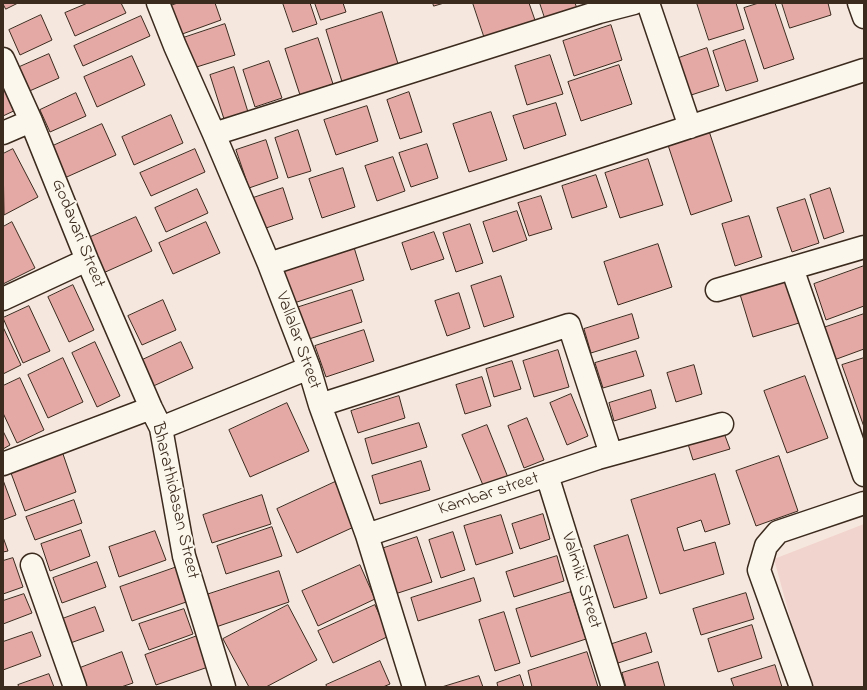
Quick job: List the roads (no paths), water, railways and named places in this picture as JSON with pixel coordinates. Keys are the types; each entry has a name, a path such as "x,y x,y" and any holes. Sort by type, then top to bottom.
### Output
{"street":[{"name":"Vallalar Street","path":"158,3 269,264 308,368 367,535 414,687"},
{"path":"214,134 599,12 634,3"},
{"path":"648,3 690,127"},
{"path":"859,3 864,17"},
{"name":"Godavari Street","path":"3,59 31,121 151,408"},
{"path":"269,264 864,70"},
{"path":"3,133 31,121"},
{"path":"717,290 864,247"},
{"path":"3,299 88,260"},
{"path":"792,268 864,475"},
{"path":"320,405 568,324 611,454"},
{"path":"161,428 308,368"},
{"path":"3,464 151,408"},
{"name":"Bharathidasan Street","path":"151,408 161,428 184,556 224,687"},
{"name":"Kambar street","path":"367,535 611,454 722,424"},
{"name":"Valmiki Street","path":"547,475 613,687"},
{"path":"801,687 759,570 766,546 778,532 864,503"},
{"path":"32,565 75,687"}]}
